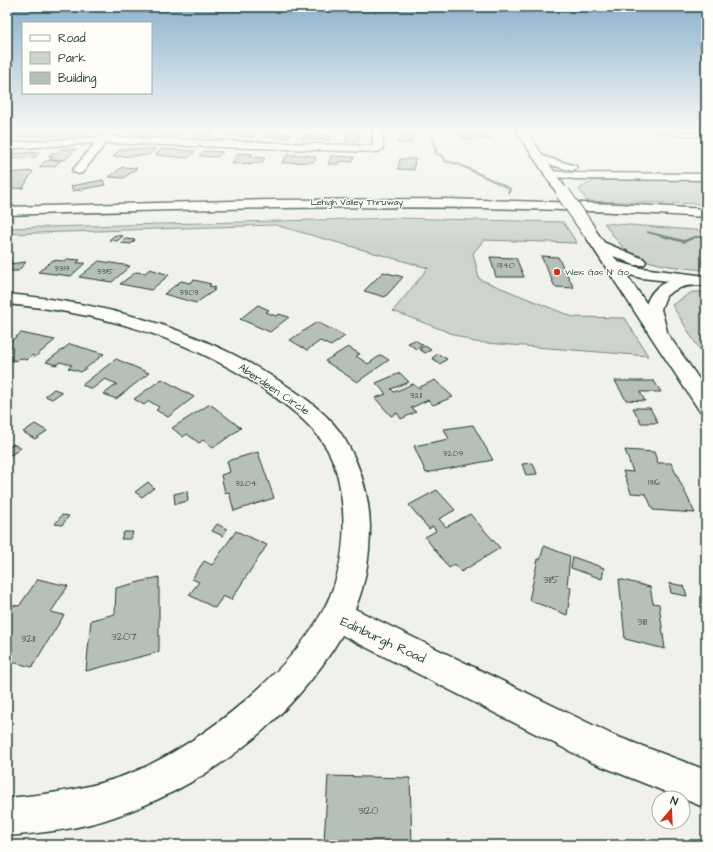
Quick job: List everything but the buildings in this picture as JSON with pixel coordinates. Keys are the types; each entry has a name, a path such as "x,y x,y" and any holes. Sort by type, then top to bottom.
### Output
{"main road":[{"path":"548,171 658,331 706,405"},
{"path":"598,171 647,173"},
{"path":"550,174 706,174"},
{"path":"550,174 575,176 706,177"},
{"name":"Lehigh Valley Thruway","path":"7,212 255,203 369,201 532,204 706,212"},
{"name":"Lehigh Valley Thruway","path":"7,222 232,213 378,211 528,214 706,222"},
{"path":"598,244 633,260 704,278"},
{"path":"614,266 671,270"},
{"path":"614,266 641,272 704,278"},
{"path":"658,331 652,311 660,292 680,282 704,278"},
{"name":"Aberdeen Circle","path":"7,299 90,310 128,320 183,338 213,351 257,375 302,406 314,417 332,438 343,458 352,481 356,506 357,542 349,582 337,616"},
{"name":"Edinburgh Road","path":"7,817 49,814 116,797 168,775 226,739 276,697 314,652 337,616 604,749 706,789"}],"green space":[{"path":"706,180 706,204 587,201 579,189 593,181"},
{"path":"394,218 563,222 577,243 484,240 473,253 479,279 573,317 625,318 648,356 474,342 393,311 428,268 275,225 7,234 7,228"},
{"path":"604,223 706,231 706,270 659,264 641,259 633,255 621,245"},
{"path":"692,292 706,292 706,360 672,305"}],"waterway":[{"path":"472,171 510,189 509,193"},
{"path":"649,232 684,242 694,237 706,237"}],"place":[{"name":"Weis Gas N' Go","path":"557,272"}]}
